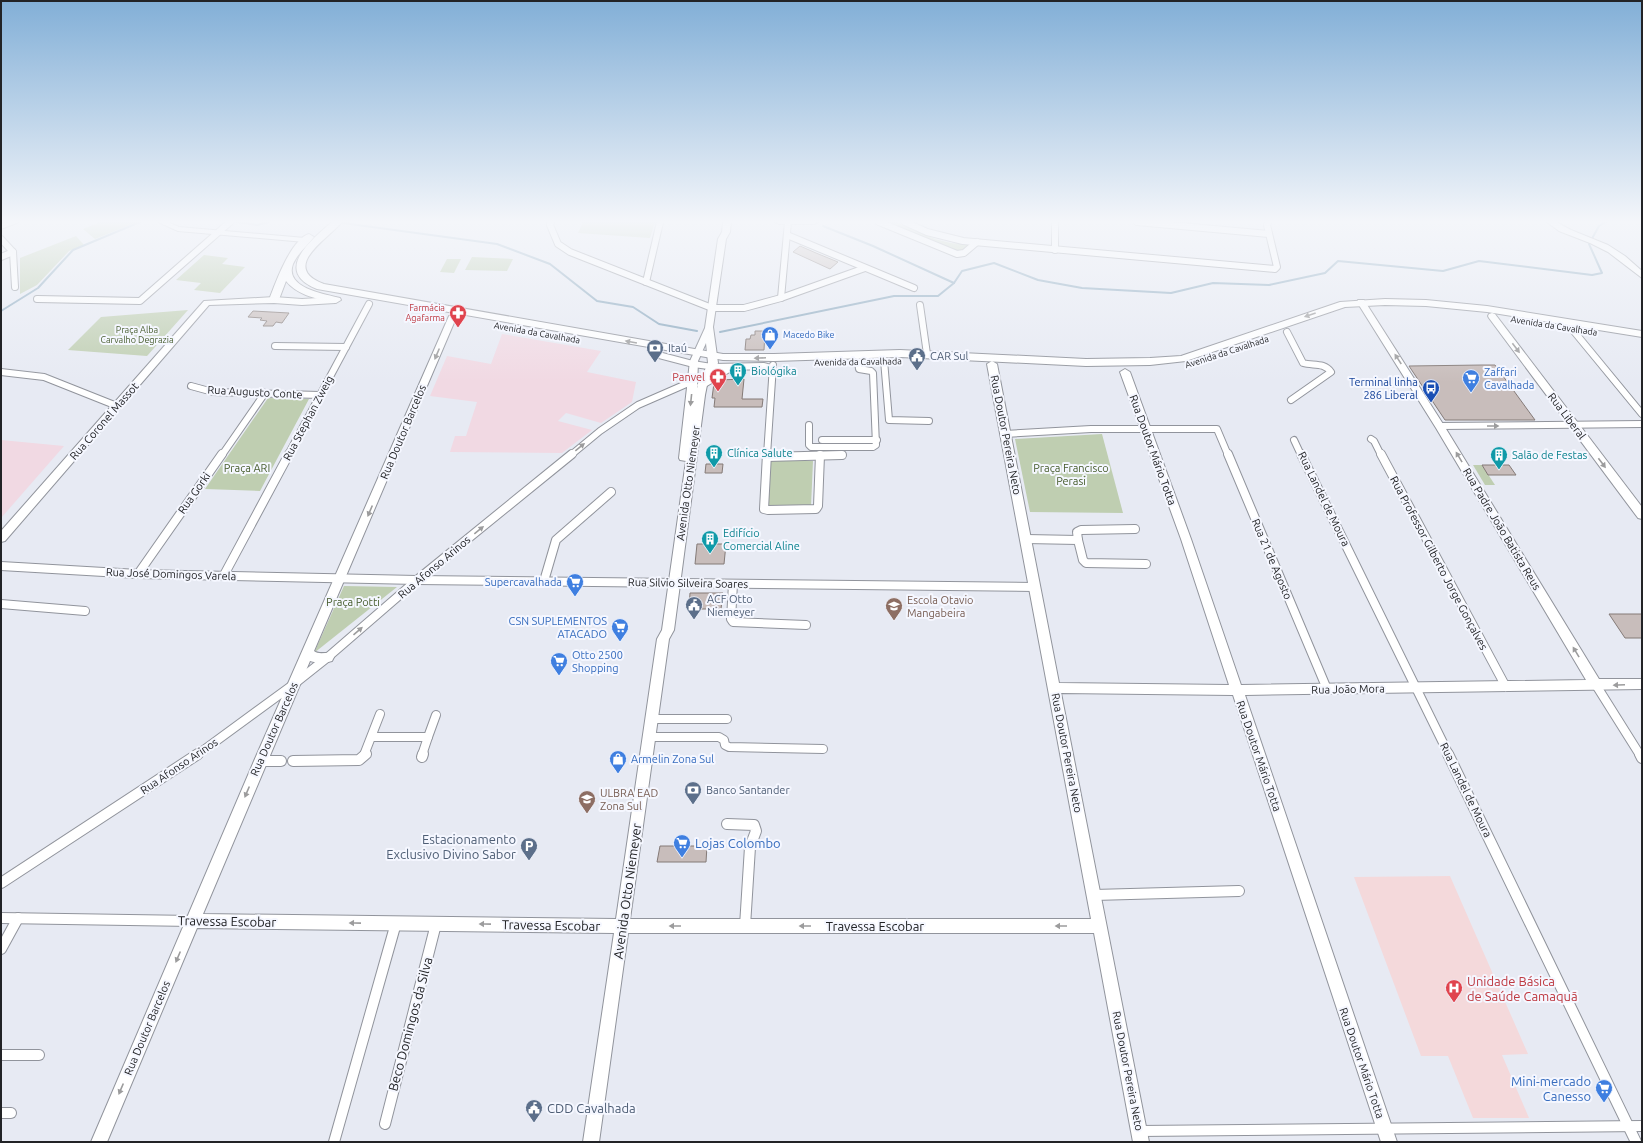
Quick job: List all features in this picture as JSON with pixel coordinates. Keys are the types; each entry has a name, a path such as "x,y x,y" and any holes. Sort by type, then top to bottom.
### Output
{"main road":[{"path":"274,300 284,275"},
{"name":"Avenida da Cavalhada","path":"289,275 289,279 293,283 306,292 335,300 370,304 452,318 669,357 693,364 730,368 884,360 992,364 1125,372 1188,366 1363,305 1420,302 1536,317 1642,334"},
{"name":"Avenida da Cavalhada","path":"303,275 312,284 326,288 697,353 754,358 884,353 1111,363 1162,361 1182,358 1344,304 1425,309 1492,316 1642,340"},
{"path":"302,302 318,296 326,288"},
{"path":"452,318 458,315 482,316"},
{"path":"1492,316 1536,317"},
{"path":"1125,372 1128,368 1135,365 1162,361"},
{"path":"698,383 730,368"}],"street":[{"path":"14,275 15,287"},
{"path":"37,299 140,301 169,275"},
{"path":"629,275 712,308 744,308 781,298 845,275"},
{"path":"646,282 648,275"},
{"name":"Avenida Otto Niemeyer","path":"698,383 712,367 709,328 717,275"},
{"path":"781,298 783,275"},
{"path":"884,275 914,288"},
{"path":"274,300 302,302 335,300"},
{"name":"Rua Coronel Massot","path":"1,538 207,303 274,300"},
{"name":"Rua Stephan Zweig","path":"224,575 370,304"},
{"path":"920,305 927,354"},
{"name":"Rua Padre João Batista Reus","path":"1363,305 1440,426 1596,685 1642,758"},
{"name":"Rua Liberal","path":"1492,316 1642,515"},
{"name":"Rua Doutor Barcelos","path":"98,1142 260,761 452,318"},
{"name":"Avenida Otto Niemeyer","path":"591,1142 663,639 668,630 671,583 698,383 693,364 709,328"},
{"path":"1572,329 1642,414"},
{"path":"1287,332 1303,363 1326,365 1330,372 1291,400"},
{"path":"275,346 346,347"},
{"path":"884,360 889,420 893,422 930,421"},
{"path":"809,425 809,445 811,447 873,447 876,445 877,440 873,373 871,371 859,369 858,361"},
{"name":"Rua Doutor Pereira Neto","path":"992,364 1140,1136"},
{"path":"773,365 766,457 764,509 816,510 818,506 820,455"},
{"path":"1,372 44,377 117,406"},
{"name":"Rua Doutor Mário Totta","path":"1125,372 1186,539 1387,1136"},
{"name":"Rua Afonso Arinos","path":"1,884 185,764 294,684 417,580 600,431 638,405 698,383"},
{"name":"Rua Augusto Conte","path":"191,386 213,392 320,395"},
{"name":"Rua Gorki","path":"138,574 265,393"},
{"path":"1440,426 1574,426 1642,424"},
{"path":"1005,434 1091,429 1145,429"},
{"name":"Rua 21 de Agosto","path":"1145,429 1217,429 1327,689"},
{"name":"Rua Professor Gilberto Jorge Gonçalves","path":"1371,439 1374,441 1506,687"},
{"path":"822,440 877,440"},
{"name":"Rua Landel de Moura","path":"1294,440 1636,1142"},
{"path":"766,457 842,455"},
{"path":"544,581 556,540 611,492"},
{"path":"1135,529 1078,531 1078,540 1083,560 1086,563 1146,564"},
{"path":"1026,539 1078,540"},
{"name":"Rua José Domingos Varela","path":"1,566 138,574 341,577"},
{"name":"Rua Silvio Silveira Soares","path":"341,577 417,580 1035,587"},
{"path":"733,584 731,619 733,622 806,624"},
{"path":"1,604 85,611"},
{"path":"308,650 312,657 319,658 328,656"},
{"name":"Rua João Mora","path":"1054,688 1236,690 1642,684"},
{"path":"292,761 359,760 366,754 380,714"},
{"path":"422,757 436,715"},
{"path":"651,719 726,719"},
{"path":"372,737 428,737"},
{"path":"649,737 719,738 724,740 725,745 729,747 823,749"},
{"path":"260,761 281,761"},
{"path":"727,824 754,825 756,830 756,836 750,847 745,926"},
{"path":"1094,895 1239,891"},
{"name":"Travessa Escobar","path":"1,918 622,926 1100,926"},
{"path":"1,949 18,918"},
{"path":"334,1142 396,923"},
{"name":"Beco Domingos da Silva","path":"384,1124 436,924"},
{"path":"1,1054 39,1055"},
{"path":"1140,1136 1387,1136 1642,1126"}],"shaded area":[{"path":"502,334 601,351 587,372 636,382 632,402 601,423 566,413 558,421 592,430 562,453 450,452 455,436 466,436 477,402 430,396 447,356 491,364"},
{"path":"1,440 64,446 1,518"},
{"name":"Unidade Básica de Saúde Camaquã","path":"1450,876 1528,1054 1502,1055 1529,1118 1473,1118 1448,1056 1421,1056 1354,877"}],"green space":[{"path":"20,275 46,275 37,285 20,294"},
{"path":"181,275 237,275 220,293 194,290 201,283 176,280"},
{"name":"Praça Alba Carvalho Degrazia","path":"188,310 147,356 68,350 101,317"},
{"name":"Praça ARI","path":"268,398 309,399 260,491 205,489"},
{"name":"Praça Francisco Perasi","path":"1102,434 1123,513 1030,512 1015,439"},
{"path":"771,460 813,461 811,506 767,506"},
{"path":"1473,465 1482,465 1495,485 1485,485"},
{"name":"Praça Potti","path":"344,586 397,587 314,653"}],"building":[{"path":"253,311 289,313 282,323 276,322 273,326 263,326 267,321 260,320 262,318 248,317"},
{"path":"755,331 765,331 764,350 745,350 746,339 750,339 751,335 755,335"},
{"name":"Zaffari Cavalhada","path":"1495,365 1535,420 1445,420 1409,366"},
{"path":"744,379 742,399 763,399 762,407 714,407 715,398 712,398 714,383 719,380"},
{"name":"Clínica Salute","path":"706,464 723,464 722,473 705,473"},
{"name":"Salão de Festas","path":"1482,465 1509,465 1516,475 1488,475"},
{"name":"Edifício Comercial Aline","path":"697,544 726,544 724,564 695,564"},
{"path":"690,593 723,593 721,609 689,609"},
{"path":"1609,614 1642,614 1642,638 1625,638"},
{"name":"Lojas Colombo","path":"660,846 707,846 706,862 657,862"}],"waterway":[{"path":"1,311 38,288 50,275"},
{"path":"564,275 597,301 633,307 659,324 697,331"},
{"path":"937,275 954,283"},
{"path":"954,283 959,275"},
{"path":"1026,275 1038,280 1082,288 1171,293 1213,283 1269,285 1314,275"},
{"path":"720,332 894,296 938,296 954,283"}],"place":[{"name":"Farmácia Agafarma","path":"458,328"},
{"name":"Macedo Bike","path":"770,350"},
{"name":"Itaú","path":"655,363"},
{"name":"CAR Sul","path":"917,371"},
{"name":"Biológika","path":"738,386"},
{"name":"Panvel","path":"718,392"},
{"name":"Zaffari Cavalhada","path":"1471,393"},
{"name":"Terminal linha 286 Liberal","path":"1431,403"},
{"name":"Clínica Salute","path":"714,468"},
{"name":"Salão de Festas","path":"1499,470"},
{"name":"Edifício Comercial Aline","path":"710,554"},
{"name":"Supercavalhada","path":"575,597"},
{"name":"ACF Otto Niemeyer","path":"694,620"},
{"name":"Escola Otavio Mangabeira","path":"894,621"},
{"name":"CSN SUPLEMENTOS ATACADO","path":"620,642"},
{"name":"Otto 2500 Shopping","path":"559,676"},
{"name":"Armelin Zona Sul","path":"618,774"},
{"name":"Banco Santander","path":"693,805"},
{"name":"ULBRA EAD Zona Sul","path":"587,814"},
{"name":"Lojas Colombo","path":"682,858"},
{"name":"Estacionamento Exclusivo Divino Sabor","path":"529,861"},
{"name":"Unidade Básica de Saúde Camaquã","path":"1454,1003"},
{"name":"Mini-mercado Canesso","path":"1604,1103"},
{"name":"CDD Cavalhada","path":"534,1123"}]}
